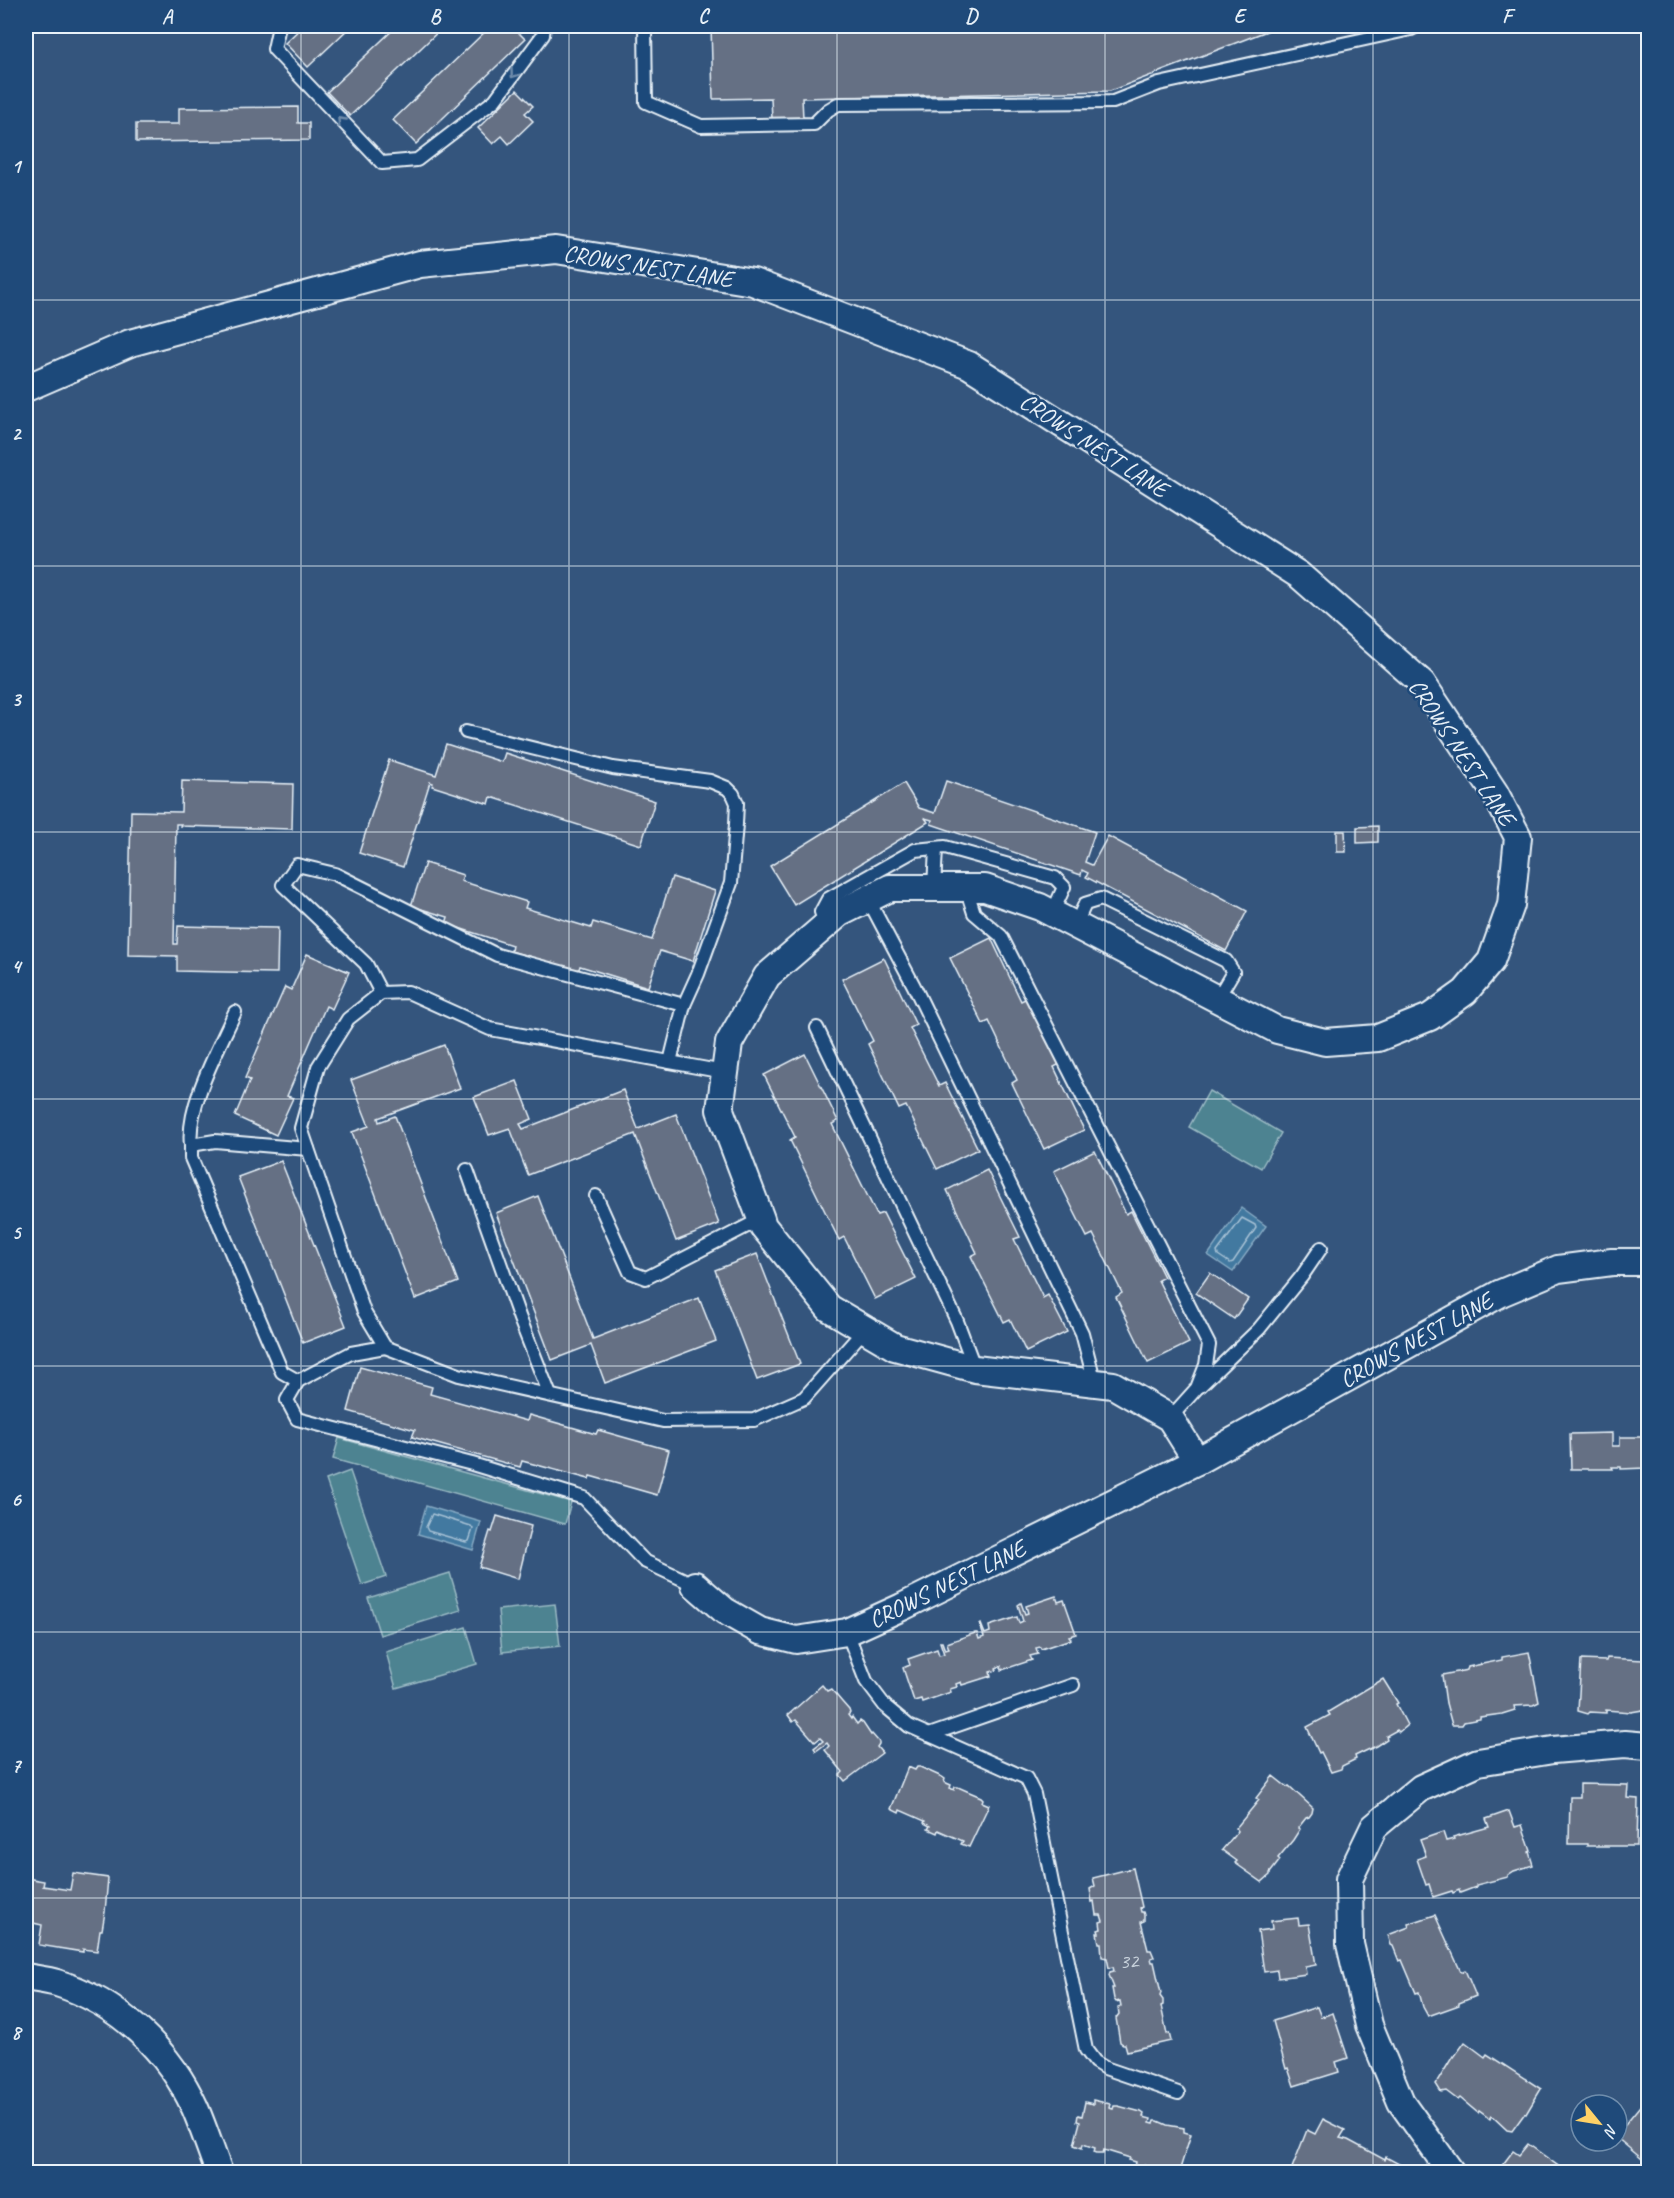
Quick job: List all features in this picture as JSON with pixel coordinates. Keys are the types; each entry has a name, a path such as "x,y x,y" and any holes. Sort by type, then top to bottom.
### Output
{"street":[{"name":"CROWS NEST LANE","path":"26,388 130,343 420,264 556,250 753,282 969,365 1299,575 1422,683 1495,793 1518,837 1511,905 1491,960 1465,992 1430,1017 1378,1038 1325,1042 1277,1030 1052,914 986,888 890,888 840,913 767,976 729,1043 720,1110 763,1226 829,1308 895,1347 975,1369 1113,1385 1170,1418 1197,1461"},
{"name":"CROWS NEST LANE","path":"695,1585 725,1611 760,1631 796,1640 848,1632 1197,1461 1501,1293 1558,1269 1612,1262 1648,1262"},
{"path":"1451,2172 1401,2102 1369,2025 1350,1944 1348,1879 1374,1827 1421,1788 1478,1762 1553,1750 1625,1744 1648,1746"},
{"path":"26,1977 57,1983 92,1997 131,2023 159,2050 181,2082 194,2107 219,2172"}],"lane":[{"path":"279,26 274,49 382,163 417,160 495,100 543,35 544,26"},
{"path":"645,26 646,102 701,126 814,124 838,104 1113,102 1159,84 1417,26"},
{"path":"466,732 613,768 710,782 727,788 733,794 737,803 731,883 698,974 684,1005 670,1062"},
{"path":"826,925 821,912 828,899 915,850 945,847 1055,878 1064,887 1052,914"},
{"path":"934,888 936,848"},
{"path":"381,993 366,964 284,885 297,865 335,874 497,955 684,1005"},
{"path":"966,888 974,913 1001,936 1209,1345 1206,1365 1197,1388"},
{"path":"1075,926 1085,904 1101,898 1226,961 1233,972 1216,999"},
{"path":"868,899 914,986 1082,1333 1095,1383"},
{"path":"385,1347 364,1312 301,1128 318,1067 348,1019 381,993 408,992 490,1029 724,1072"},
{"path":"235,1011 197,1099 189,1131 191,1158 282,1372 298,1381"},
{"path":"817,1028 957,1321 975,1369"},
{"path":"191,1145 215,1141 308,1149"},
{"path":"467,1170 520,1319 550,1395"},
{"path":"596,1196 630,1272 646,1278 761,1219"},
{"path":"1170,1418 1197,1388 1259,1329 1321,1248"},
{"path":"695,1585 644,1561 584,1498 472,1464 297,1419 287,1400 298,1381 351,1353 385,1347 459,1375 663,1421 754,1420 804,1398 865,1329"},
{"path":"848,1632 867,1681 885,1706 909,1726 1026,1778 1034,1794 1086,2050 1095,2062 1106,2068 1178,2093"},
{"path":"929,1735 1073,1685"}],"green space":[{"path":"1209,1091 1281,1133 1261,1168 1189,1127"},
{"path":"339,1438 571,1502 565,1524 333,1459"},
{"path":"350,1471 386,1577 362,1585 326,1480"},
{"path":"450,1573 461,1610 380,1635 368,1598"},
{"path":"555,1604 560,1646 502,1652 498,1610"},
{"path":"466,1627 477,1664 396,1688 386,1652"}],"water":[{"path":"1241,1208 1266,1226 1233,1272 1208,1255"},
{"path":"426,1506 481,1522 473,1550 418,1534"}],"building":[{"path":"303,26 351,26 308,67 285,43"},
{"path":"397,26 444,26 350,116 327,92"},
{"path":"491,26 512,26 525,39 416,144 393,120"},
{"path":"711,26 1110,26 1110,32 1128,26 1280,26 1110,91 802,98 803,118 772,119 771,98 713,99"},
{"path":"517,90 533,106 525,113 533,121 509,144 502,136 493,144 478,128"},
{"path":"298,107 298,123 309,123 309,140 136,142 136,124 179,124 179,108"},
{"path":"446,744 502,762 505,753 655,801 641,845 491,797 489,804 432,786 433,783 430,782 403,867 359,853 389,760 436,775"},
{"path":"182,781 293,784 292,829 180,826 181,824 176,824 174,944 177,944 178,926 278,928 277,973 177,971 177,956 128,955 131,811 181,812"},
{"path":"946,781 1095,832 1085,862 1092,865 1108,836 1247,911 1226,951 1086,877 1088,873 1082,870 1081,875 931,824 932,820 925,818 928,822 794,905 770,866 904,783 919,808 935,813"},
{"path":"1378,826 1378,842 1357,843 1357,827"},
{"path":"1337,831 1345,831 1346,852 1337,852"},
{"path":"425,863 463,875 461,881 527,902 525,908 591,928 593,922 652,940 672,877 715,891 693,961 660,951 648,987 580,966 578,972 511,951 512,945 446,924 448,917 411,906"},
{"path":"991,938 1021,1001 1027,998 1060,1064 1054,1067 1084,1130 1044,1149 1012,1083 1017,1080 989,1021 983,1024 950,958"},
{"path":"307,954 349,972 332,1009 326,1006 287,1096 293,1098 276,1135 235,1116 250,1080 245,1078 285,987 291,990"},
{"path":"884,958 916,1025 910,1028 939,1086 945,1083 978,1149 937,1169 906,1106 899,1109 868,1044 873,1041 842,979"},
{"path":"444,1045 460,1088 378,1118 379,1122 395,1116 458,1282 415,1299 352,1132 369,1126 351,1080"},
{"path":"805,1054 838,1121 832,1124 877,1215 883,1213 916,1279 875,1299 844,1237 839,1240 790,1140 795,1137 764,1075"},
{"path":"517,1081 532,1119 520,1124 523,1129 623,1090 638,1129 676,1114 719,1224 676,1241 635,1134 528,1175 510,1128 489,1135 474,1097"},
{"path":"1095,1151 1126,1214 1131,1211 1164,1277 1158,1280 1189,1343 1148,1363 1116,1297 1122,1293 1093,1234 1087,1237 1054,1171"},
{"path":"281,1161 346,1326 303,1343 238,1177"},
{"path":"987,1170 1020,1237 1014,1239 1043,1298 1048,1295 1067,1332 1026,1352 1010,1319 1004,1322 971,1256 977,1253 947,1190"},
{"path":"538,1196 593,1339 699,1298 716,1341 605,1383 591,1345 552,1360 496,1213"},
{"path":"757,1254 800,1364 757,1380 715,1270"},
{"path":"1210,1273 1248,1299 1234,1319 1196,1293"},
{"path":"360,1367 432,1387 430,1394 527,1421 529,1415 596,1434 598,1430 669,1450 657,1495 590,1476 589,1479 522,1461 520,1467 412,1437 415,1430 348,1411"},
{"path":"1612,1433 1612,1446 1620,1446 1620,1437 1644,1437 1645,1468 1571,1469 1570,1434"},
{"path":"497,1516 531,1526 518,1579 479,1567"},
{"path":"1056,1596 1058,1602 1064,1600 1076,1634 1069,1636 1071,1639 1041,1649 1036,1648 1038,1654 1030,1656 1032,1660 1002,1670 1001,1666 990,1672 991,1676 962,1685 961,1682 956,1684 957,1687 950,1689 951,1692 922,1702 921,1699 914,1701 903,1668 910,1665 908,1659 937,1649 939,1655 944,1654 940,1642 945,1650 949,1649 947,1643 975,1633 979,1639 984,1637 981,1624 985,1634 990,1632 989,1626 1017,1617 1019,1623 1023,1621 1018,1605 1021,1603 1025,1614 1028,1613 1026,1606"},
{"path":"1529,1652 1539,1702 1533,1705 1514,1706 1515,1710 1480,1717 1480,1719 1464,1722 1462,1725 1452,1725 1442,1675 1502,1660 1502,1657"},
{"path":"1643,1657 1648,1657 1648,1709 1631,1712 1606,1710 1606,1713 1590,1712 1588,1714 1578,1711 1581,1660 1606,1661 1607,1658 1643,1660"},
{"path":"1383,1679 1398,1703 1396,1704 1407,1725 1399,1732 1397,1730 1386,1736 1387,1739 1376,1746 1355,1756 1356,1759 1342,1766 1341,1769 1331,1772 1307,1727 1330,1715 1328,1712"},
{"path":"822,1685 827,1691 831,1689 849,1710 848,1715 851,1719 852,1717 857,1724 860,1721 863,1723 879,1742 877,1747 882,1753 845,1781 840,1775 843,1772 825,1750 829,1746 827,1743 816,1751 814,1748 823,1741 820,1738 815,1742 796,1720 793,1722 788,1715"},
{"path":"908,1767 915,1770 920,1767 942,1777 945,1779 944,1782 951,1785 950,1788 954,1790 958,1787 981,1797 982,1802 989,1805 969,1847 961,1844 963,1841 938,1830 937,1833 928,1829 930,1826 924,1823 925,1821 900,1810 899,1813 891,1809"},
{"path":"1273,1776 1287,1787 1289,1786 1313,1808 1312,1813 1298,1828 1300,1829 1293,1840 1278,1858 1280,1860 1270,1875 1262,1882 1235,1863 1237,1861 1222,1850 1238,1831 1236,1828 1259,1800 1256,1798"},
{"path":"1580,1784 1628,1785 1627,1798 1638,1799 1637,1846 1569,1844 1570,1797 1580,1797"},
{"path":"1509,1811 1515,1827 1522,1825 1533,1865 1514,1871 1508,1877 1476,1885 1460,1893 1459,1890 1453,1893 1452,1891 1433,1897 1417,1859 1426,1856 1420,1840 1443,1832 1446,1841 1454,1839 1453,1837 1489,1827 1486,1819"},
{"path":"1133,1868 1142,1907 1140,1908 1144,1915 1144,1921 1141,1922 1148,1950 1151,1950 1154,1957 1151,1958 1163,2000 1161,2006 1167,2034 1169,2033 1171,2041 1127,2051 1125,2044 1120,2042 1116,2018 1119,2014 1118,2007 1121,2006 1120,2001 1116,2002 1114,1999 1112,1988 1114,1988 1109,1975 1114,1971 1113,1967 1109,1968 1107,1958 1102,1957 1101,1943 1099,1943 1097,1933 1101,1929 1100,1922 1103,1921 1101,1915 1096,1915 1090,1889 1095,1886 1093,1878"},
{"path":"73,1873 108,1878 105,1912 97,1951 83,1949 83,1952 39,1945 42,1925 29,1922 26,1943 26,1878 44,1881 43,1886 70,1890"},
{"path":"1435,1915 1461,1972 1465,1970 1476,1996 1428,2016 1419,1992 1416,1993 1388,1935 1409,1927 1408,1924"},
{"path":"1298,1918 1299,1925 1309,1924 1316,1965 1305,1967 1306,1974 1278,1978 1277,1970 1264,1972 1258,1931 1272,1929 1271,1921"},
{"path":"1317,2007 1321,2017 1333,2013 1348,2058 1336,2062 1339,2072 1294,2086 1288,2068 1286,2069 1273,2021"},
{"path":"1465,2042 1485,2057 1487,2054 1541,2089 1526,2114 1512,2131 1507,2130 1492,2116 1490,2119 1479,2111 1478,2113 1460,2098 1458,2100 1446,2091 1441,2092 1436,2084 1453,2056"},
{"path":"1648,2096 1648,2164 1629,2148 1629,2119"},
{"path":"1093,2100 1110,2104 1109,2108 1113,2109 1114,2106 1118,2106 1141,2112 1144,2114 1143,2117 1151,2119 1150,2123 1154,2124 1158,2121 1184,2128 1184,2132 1191,2134 1179,2172 1145,2165 1144,2169 1135,2166 1136,2162 1129,2160 1130,2158 1104,2150 1103,2153 1097,2153 1094,2152 1095,2148 1083,2144 1082,2148 1074,2145 1080,2122 1077,2121 1078,2115 1082,2116 1085,2102 1093,2104"},
{"path":"1323,2119 1345,2130 1340,2138 1385,2160 1386,2157 1401,2165 1404,2168 1402,2172 1301,2172 1292,2168 1307,2130 1315,2134"},
{"path":"1528,2144 1561,2168 1558,2172 1497,2172 1513,2151 1519,2155"}]}
